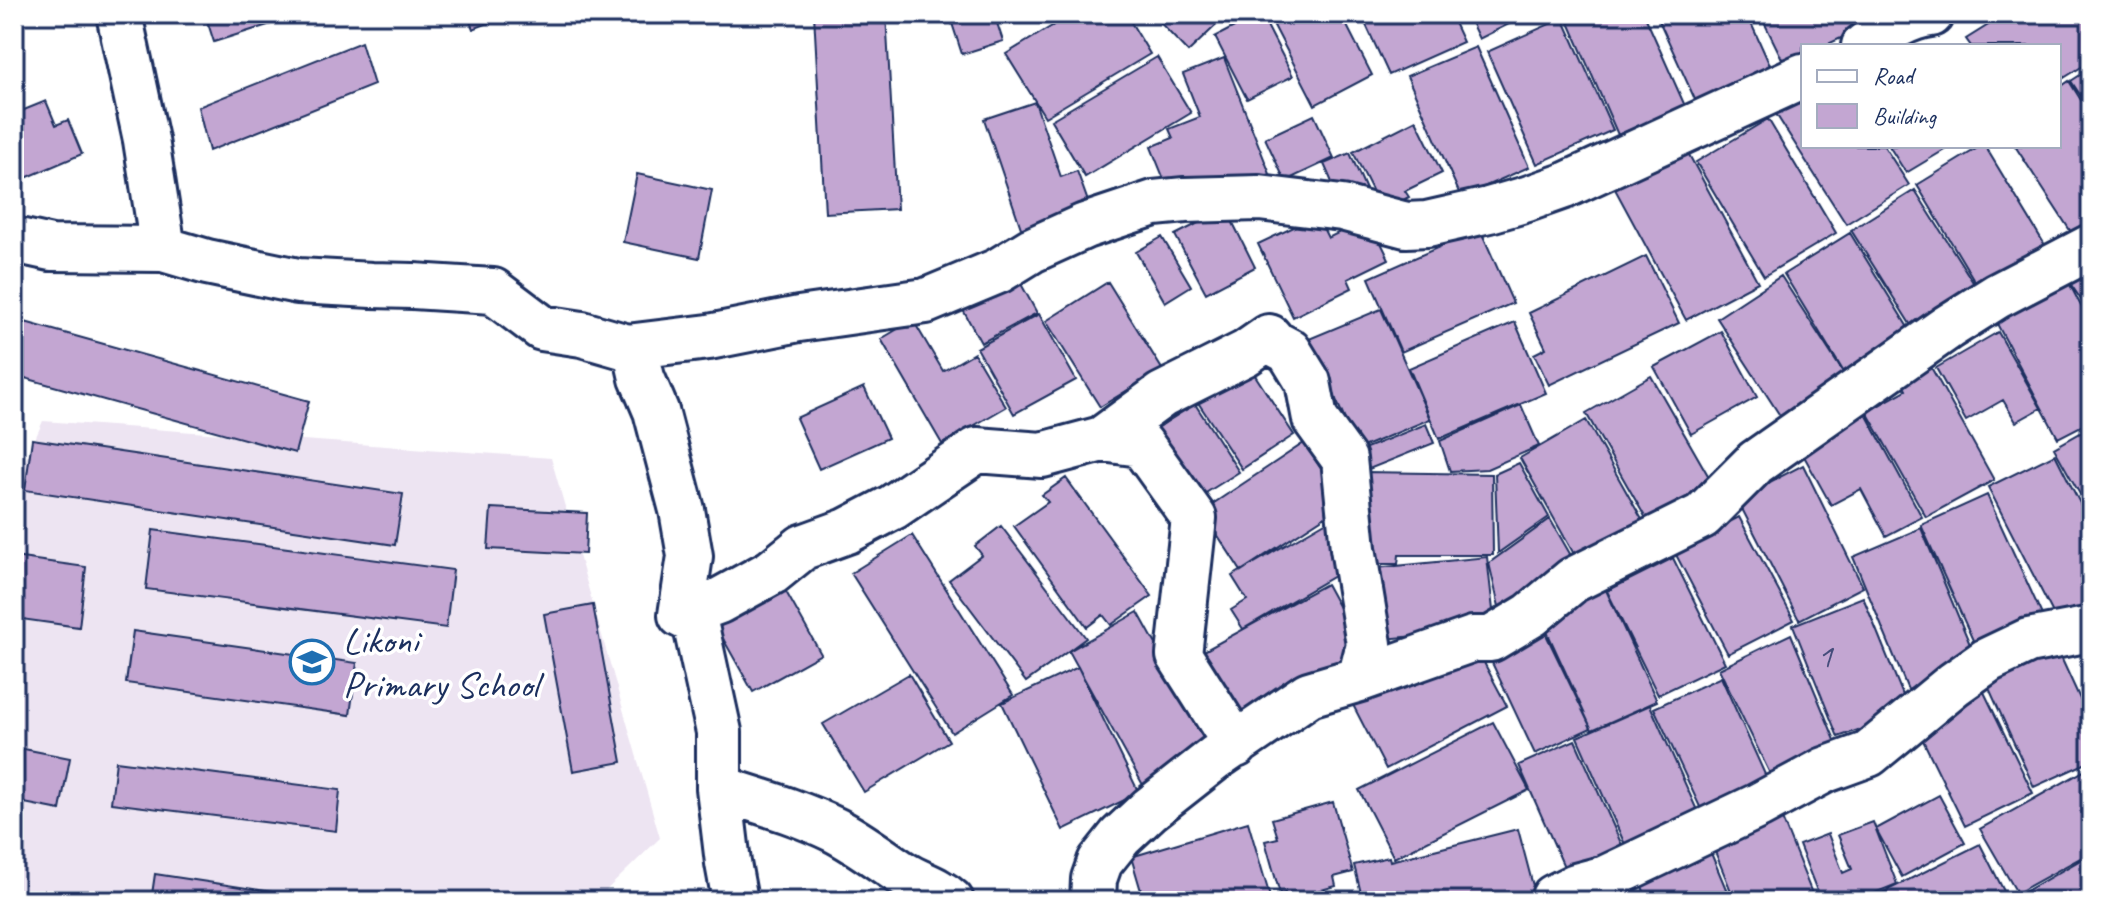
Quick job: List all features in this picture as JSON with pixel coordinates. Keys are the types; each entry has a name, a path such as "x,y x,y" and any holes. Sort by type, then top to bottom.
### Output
{"street":[{"path":"119,14 146,140 163,249"},
{"path":"1867,44 1917,16 1954,14"},
{"path":"14,240 51,248 163,249 207,262 298,281 493,291 542,328 582,334 627,347 926,301 998,271 1032,250 1085,226 1154,203 1273,200 1342,208 1406,225 1427,224 1489,210 1564,186 1801,77"},
{"path":"1093,901 1094,879 1100,862 1120,837 1192,775 1309,694 1473,639 1491,639 1531,615 1573,580 1702,516 1756,462 1948,327 1997,296 2091,247"},
{"path":"681,615 719,601 772,572 803,547 847,531 893,507 977,450 1042,455 1102,439 1162,395 1246,353 1269,337 1289,351 1308,382 1315,419 1344,459 1353,548 1369,644 1360,679"},
{"path":"627,347 637,356 642,378 656,411 682,510 690,556 681,615"},
{"path":"1102,439 1141,444 1194,518 1179,655 1236,745"},
{"path":"681,615 695,622 719,732 719,788 735,901"},
{"path":"1555,901 1554,897 1576,886 1606,878 1758,806 1825,770 1869,754 1988,660 2028,641 2091,629"},
{"path":"719,788 799,813 837,831 872,851 905,876 942,893 951,901"}],"shaded area":[{"name":"Likoni Primary School","path":"43,421 551,458 660,838 595,901 35,901 14,892 14,486"}],"building":[{"path":"205,14 267,14 271,24 214,42"},
{"path":"467,14 512,14 473,29"},
{"path":"814,14 886,14 897,209 825,213"},
{"path":"949,14 994,14 1003,41 962,54"},
{"path":"1072,14 1126,14 1150,54 1045,117 1006,54"},
{"path":"1152,14 1228,14 1188,52"},
{"path":"1259,14 1293,76 1247,99 1215,37"},
{"path":"1268,14 1341,14 1372,75 1315,105"},
{"path":"1361,14 1450,14 1463,42 1389,75"},
{"path":"1467,14 1529,14 1479,39"},
{"path":"1577,14 1644,14 1685,106 1618,135 1567,18"},
{"path":"1656,14 1747,14 1772,70 1697,104"},
{"path":"1760,14 1847,14 1856,31 1828,44 1801,44 1801,57 1785,65"},
{"path":"2006,14 2091,14 2091,61 2061,80 2061,44 1970,44 1966,39"},
{"path":"1563,18 1613,130 1537,164 1487,52"},
{"path":"361,42 374,85 209,151 198,107"},
{"path":"1476,47 1529,167 1461,197 1407,76"},
{"path":"1157,57 1191,113 1085,177 1051,120"},
{"path":"1224,58 1270,174 1227,191 1172,199 1151,147 1173,138 1169,129 1200,117 1183,74"},
{"path":"2091,68 2091,111 2071,81"},
{"path":"2069,81 2091,116 2091,227 2075,238 2016,148 2061,148 2061,87"},
{"path":"1801,98 1801,148 1885,148 1909,185 1846,224 1776,114"},
{"path":"46,101 56,125 68,120 82,154 14,183 14,114"},
{"path":"1035,102 1061,177 1077,171 1091,210 1023,234 984,119"},
{"path":"1314,115 1334,158 1285,181 1265,138"},
{"path":"1768,119 1836,233 1764,276 1696,162"},
{"path":"1416,120 1442,173 1405,191 1409,197 1382,210 1353,152"},
{"path":"1681,140 1758,282 1686,320 1609,178"},
{"path":"1890,148 1948,148 1906,173"},
{"path":"1978,148 1986,148 2051,255 1983,295 1917,185"},
{"path":"1350,153 1367,192 1341,203 1324,164"},
{"path":"637,174 712,190 699,258 623,242"},
{"path":"1915,190 1981,295 1917,335 1851,230"},
{"path":"1226,209 1255,267 1206,293 1175,235"},
{"path":"1317,216 1328,238 1369,218 1389,259 1348,279 1352,288 1293,317 1258,244"},
{"path":"1480,229 1513,303 1401,352 1369,278"},
{"path":"1850,233 1912,334 1845,374 1784,274"},
{"path":"1162,237 1191,286 1165,302 1136,252"},
{"path":"1646,256 1679,323 1549,385 1534,354 1546,348 1529,313"},
{"path":"2091,258 2091,314 2065,276"},
{"path":"1014,271 1037,313 981,343 958,301"},
{"path":"1781,276 1846,377 1788,428 1717,318"},
{"path":"1108,282 1162,369 1100,407 1046,321"},
{"path":"2069,283 2091,325 2091,421 2058,438 1996,322"},
{"path":"1381,309 1430,419 1358,449 1309,339"},
{"path":"1039,314 1076,380 1014,414 977,348"},
{"path":"14,319 309,401 295,453 14,375"},
{"path":"913,320 943,371 974,353 1006,407 942,444 881,339"},
{"path":"1515,322 1546,393 1439,439 1409,368"},
{"path":"1721,331 1757,397 1691,434 1654,367"},
{"path":"1998,332 2041,408 2016,422 2003,400 1966,421 1936,368"},
{"path":"1927,360 1994,480 1926,517 1867,412 1906,390 1899,376"},
{"path":"1249,366 1294,435 1242,469 1197,401"},
{"path":"1651,376 1713,484 1648,522 1586,413"},
{"path":"864,387 888,438 819,469 796,418"},
{"path":"1195,404 1239,472 1193,501 1149,433"},
{"path":"1521,405 1539,446 1487,469 1450,471 1440,441"},
{"path":"1866,414 1922,517 1886,536 1861,489 1831,505 1800,449"},
{"path":"1586,420 1645,525 1579,563 1520,458"},
{"path":"1426,424 1434,443 1369,469 1361,450"},
{"path":"2091,427 2091,514 2054,448"},
{"path":"32,439 403,494 395,545 25,490"},
{"path":"1304,443 1344,504 1241,571 1202,511"},
{"path":"2055,454 2091,525 2091,607 2058,623 1988,487"},
{"path":"1519,463 1549,517 1498,553 1495,474"},
{"path":"1803,465 1863,587 1799,620 1737,499"},
{"path":"1364,472 1492,474 1493,555 1399,555 1398,564 1364,564"},
{"path":"1066,478 1152,596 1111,625 1103,615 1087,627 1014,526 1048,502 1042,495"},
{"path":"1987,495 2047,626 1980,656 1921,525"},
{"path":"491,508 587,513 585,554 488,549"},
{"path":"1739,517 1794,620 1728,654 1674,551"},
{"path":"1550,519 1577,566 1503,624 1489,563"},
{"path":"1327,521 1353,565 1243,629 1231,610 1247,600 1232,576"},
{"path":"1001,526 1086,638 1026,682 949,580 982,555 975,546"},
{"path":"1921,528 1977,661 1908,690 1853,557"},
{"path":"153,530 453,570 446,628 146,589"},
{"path":"912,535 1013,695 952,733 851,573"},
{"path":"14,557 86,567 79,627 14,618"},
{"path":"1487,557 1495,628 1375,640 1366,569"},
{"path":"1673,558 1725,663 1658,695 1607,591"},
{"path":"1600,577 1657,701 1592,730 1538,612"},
{"path":"1326,584 1361,648 1229,721 1193,657"},
{"path":"785,590 821,654 753,692 717,628"},
{"path":"1863,597 1909,710 1862,739 1858,730 1838,737 1793,625"},
{"path":"593,605 622,762 573,771 544,614"},
{"path":"1138,612 1213,747 1143,785 1069,651"},
{"path":"1540,622 1591,728 1535,754 1485,648"},
{"path":"133,631 357,663 350,715 126,683"},
{"path":"1791,634 1840,752 1774,782 1719,669"},
{"path":"1473,642 1507,706 1386,769 1353,705"},
{"path":"2054,642 2091,723 2091,761 2034,787 1983,675"},
{"path":"1078,667 1139,793 1063,830 1002,703"},
{"path":"909,674 949,741 864,792 823,724"},
{"path":"1721,677 1772,790 1706,820 1654,708"},
{"path":"1983,690 2033,793 1965,826 1914,722"},
{"path":"1650,705 1704,826 1631,858 1577,737"},
{"path":"1493,722 1529,790 1394,858 1359,790"},
{"path":"1575,740 1629,861 1572,885 1519,765"},
{"path":"14,747 70,758 60,810 14,801"},
{"path":"116,761 340,790 336,831 111,803"},
{"path":"2091,767 2091,852 2017,893 1980,829"},
{"path":"1939,795 1965,843 1902,877 1876,829"},
{"path":"1333,802 1353,872 1334,877 1336,886 1287,899 1285,893 1280,894 1265,841 1278,838 1272,819"},
{"path":"1779,811 1815,901 1735,901 1710,839"},
{"path":"1248,822 1270,897 1257,901 1144,901 1131,857"},
{"path":"1873,822 1897,884 1855,901 1821,901 1799,845 1828,834 1843,873 1852,869 1838,835"},
{"path":"1518,829 1537,901 1363,901 1354,865 1389,857 1390,861"},
{"path":"1706,841 1731,901 1648,901 1635,870"},
{"path":"1980,844 2009,901 1866,901"},
{"path":"2091,854 2091,901 2028,901 2023,893"},
{"path":"155,874 326,900 326,901 151,901"}],"place":[{"name":"Likoni Primary School","path":"312,662"}]}
